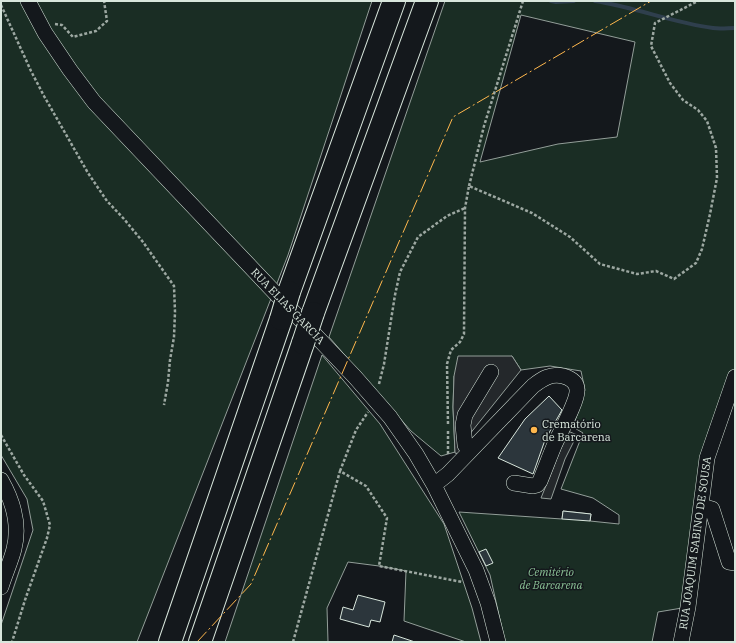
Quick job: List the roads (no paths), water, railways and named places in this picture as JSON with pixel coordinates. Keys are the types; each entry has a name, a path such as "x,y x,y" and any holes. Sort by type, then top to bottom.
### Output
{"highway":[{"path":"170,642 289,292 394,1"},
{"path":"200,642 312,313 427,1"}],"street":[{"name":"RUA ELIAS GARCIA","path":"28,1 45,33 94,102 355,377 394,423 416,454 434,485 476,570 488,603 498,642"},
{"path":"469,452 465,445 463,425 465,415 490,372"},
{"path":"434,485 448,474 539,380 547,376 565,376 574,382 577,388 577,397 553,447 540,481 537,485 533,486 514,483"},
{"name":"RUA JOAQUIM SABINO DE SOUSA","path":"680,642 688,607 706,458 735,377"},
{"path":"1,480 7,490 14,508 16,527 14,548 1,587"},
{"path":"700,506 712,509 729,562 735,563"}],"waterway":[{"path":"551,1 574,1"},
{"path":"595,1 625,7 698,26 735,28"}],"place":[{"name":"Crematório de Barcarena","path":"534,430"}],"park label":[{"name":"Cemitério de Barcarena","path":"551,578"}]}
